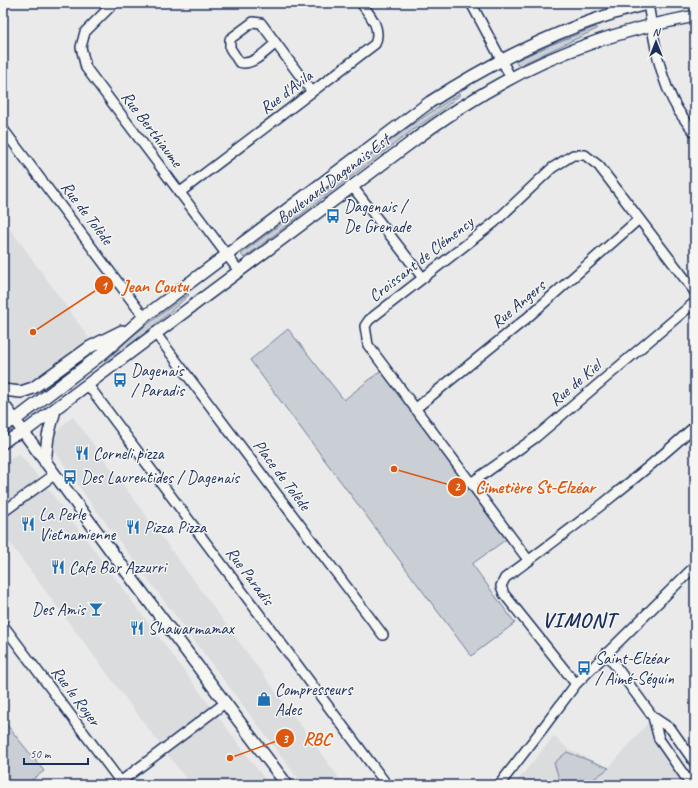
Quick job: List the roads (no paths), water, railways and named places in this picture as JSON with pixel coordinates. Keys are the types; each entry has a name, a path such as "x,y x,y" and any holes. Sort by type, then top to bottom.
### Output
{"main road":[{"name":"Boulevard Dagenais Est","path":"15,420 103,353 144,317 420,109 464,81 501,60 530,46 576,27 649,3"},
{"name":"Boulevard Dagenais Est","path":"24,432 88,386 352,186 445,117 468,102 511,78 577,48 609,37 695,16"},
{"path":"3,390 18,392 33,388 90,347 135,325"},
{"path":"3,404 54,475 287,785"},
{"path":"45,462 48,436 54,410"}],"street":[{"name":"Rue Berthiaume","path":"114,3 85,32 81,47 86,68 226,256 239,271"},
{"name":"Rue d'Avila","path":"179,193 375,44 378,30 375,22 361,3"},
{"path":"471,3 511,78"},
{"path":"649,3 659,61 669,92 679,112 695,133"},
{"path":"276,43 246,64 239,62 230,48 230,39 253,22 261,23 276,43 312,92"},
{"name":"Rue de Tolède","path":"3,129 144,317"},
{"name":"Croissant de Clémency","path":"529,561 368,345 365,326 369,320 494,222 552,168 573,154 585,155 599,166 695,292"},
{"path":"352,186 424,278"},
{"name":"Rue Angers","path":"415,409 528,318 639,219"},
{"name":"Rue de Kiel","path":"470,483 536,437 695,302"},
{"name":"Place de Tolède","path":"156,334 383,635"},
{"name":"Rue Paradis","path":"88,386 387,785"},
{"path":"3,428 15,420"},
{"path":"576,684 504,594 502,586 506,578 605,504 668,451 695,426"},
{"path":"3,444 12,437 24,432"},
{"path":"3,512 54,475"},
{"path":"499,785 576,684 695,566"},
{"name":"Rue le Royer","path":"3,625 120,784"},
{"path":"606,653 653,717 671,729 695,763"},
{"path":"120,784 225,703"},
{"path":"653,717 658,739 691,785"}],"place":[{"name":"Dagenais / De Grenade","path":"333,216"},
{"name":"Jean Coutu","path":"33,332"},
{"name":"Dagenais / Paradis","path":"120,380"},
{"name":"Corneli pizza","path":"82,453"},
{"name":"Cimetière St-Elzéar","path":"394,469"},
{"name":"Des Laurentides / Dagenais","path":"70,477"},
{"name":"La Perle Vietnamienne","path":"28,524"},
{"name":"Pizza Pizza","path":"133,527"},
{"name":"Cafe Bar Azzurri","path":"58,567"},
{"name":"Des Amis","path":"96,609"},
{"name":"Shawarmamax","path":"137,628"},
{"name":"Saint-Elzéar / Aimé-Séguin","path":"584,668"},
{"name":"Compresseurs Adec","path":"264,699"},
{"name":"RBC","path":"230,758"}],"district":[{"name":"VIMONT","path":"579,620"}]}
